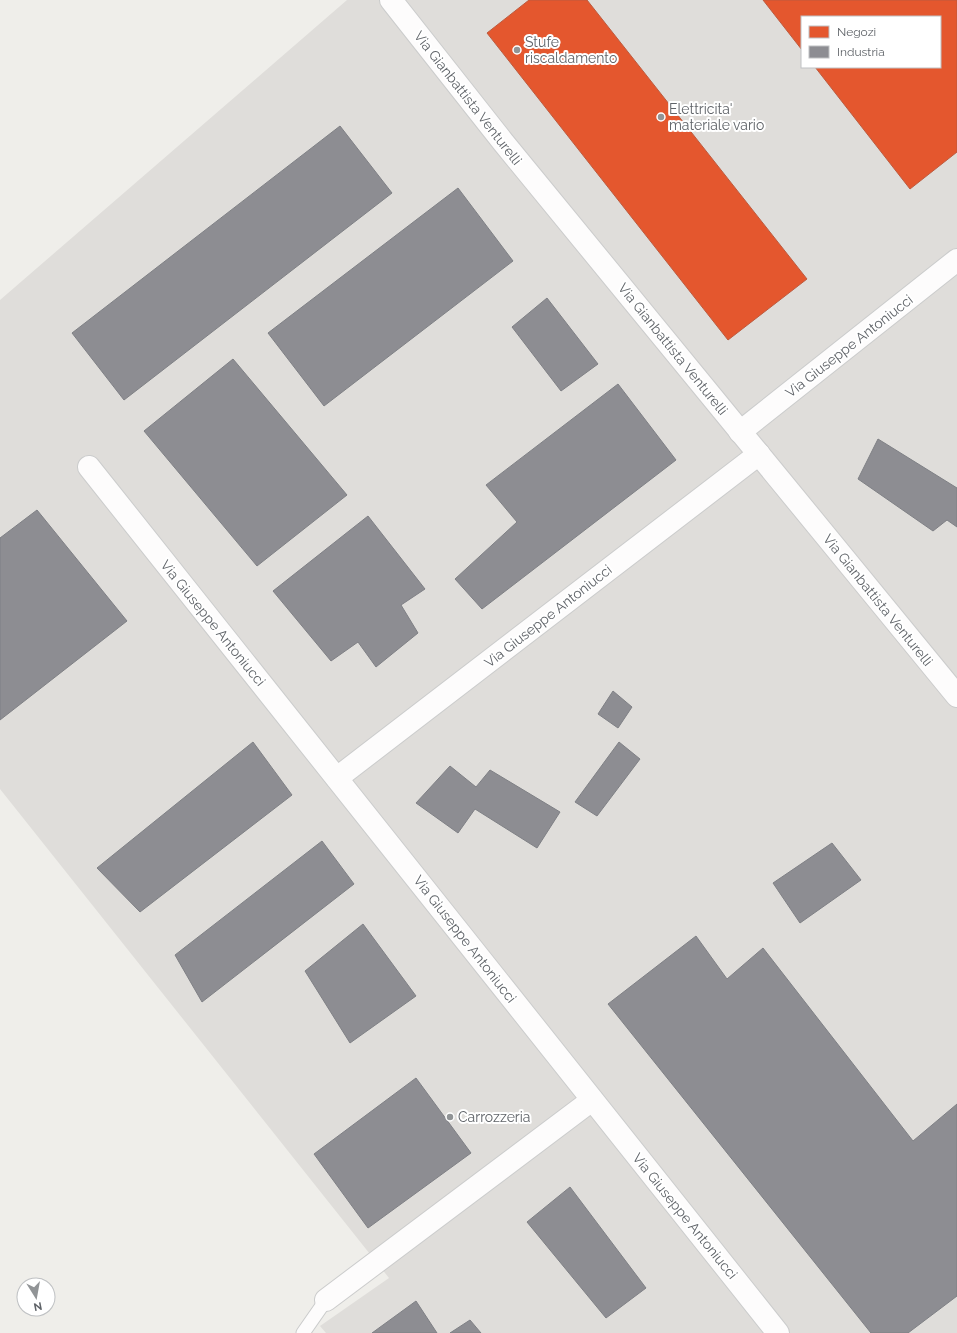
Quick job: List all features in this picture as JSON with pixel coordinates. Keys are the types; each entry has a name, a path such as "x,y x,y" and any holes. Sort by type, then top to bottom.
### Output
{"street":[{"name":"Via Gianbattista Venturelli","path":"391,0 503,142 957,696"},
{"name":"Via Giuseppe Antoniucci","path":"740,432 957,260"},
{"name":"Via Giuseppe Antoniucci","path":"337,778 759,454"},
{"name":"Via Giuseppe Antoniucci","path":"89,467 778,1333"},
{"path":"326,1300 592,1100"}],"lane":[{"path":"303,1333 326,1300"}],"shaded area":[{"path":"347,0 957,0 957,1333 326,1333 320,1326 389,1278 0,789 0,300"}],"building: Negozi":[{"path":"529,0 587,0 807,279 728,340 487,33"},
{"path":"763,0 957,0 957,152 910,189 816,68 941,68 941,16 801,16 801,49"}],"building: Industria":[{"path":"340,126 392,193 124,400 72,333"},
{"path":"458,188 513,261 324,406 268,333"},
{"path":"547,298 598,364 561,391 512,327"},
{"path":"233,359 347,495 257,566 144,431"},
{"path":"618,384 676,460 482,609 455,579 517,522 486,485"},
{"path":"878,439 957,488 957,527 947,520 933,531 858,479"},
{"path":"37,510 127,621 0,720 0,538"},
{"path":"368,516 425,589 401,605 418,633 376,667 358,642 331,661 273,591"},
{"path":"613,691 632,707 618,728 598,714"},
{"path":"253,742 292,795 140,912 97,868"},
{"path":"619,742 640,759 597,816 575,802"},
{"path":"450,766 476,787 490,770 560,812 537,848 475,809 458,833 416,803"},
{"path":"322,841 354,884 202,1002 175,955"},
{"path":"832,843 861,880 800,923 773,883"},
{"path":"363,924 416,996 350,1043 305,971"},
{"path":"696,936 727,979 763,948 913,1141 957,1104 957,1296 908,1333 871,1333 608,1004"},
{"path":"416,1078 471,1153 368,1228 314,1154"},
{"path":"570,1187 646,1288 606,1318 527,1222"},
{"path":"416,1301 437,1333 372,1333"},
{"path":"470,1320 481,1333 450,1333"}],"place":[{"name":"Stufe riscaldamento","path":"517,50"},
{"name":"Elettricita' materiale vario","path":"661,117"},
{"name":"Carrozzeria","path":"450,1117"}]}
